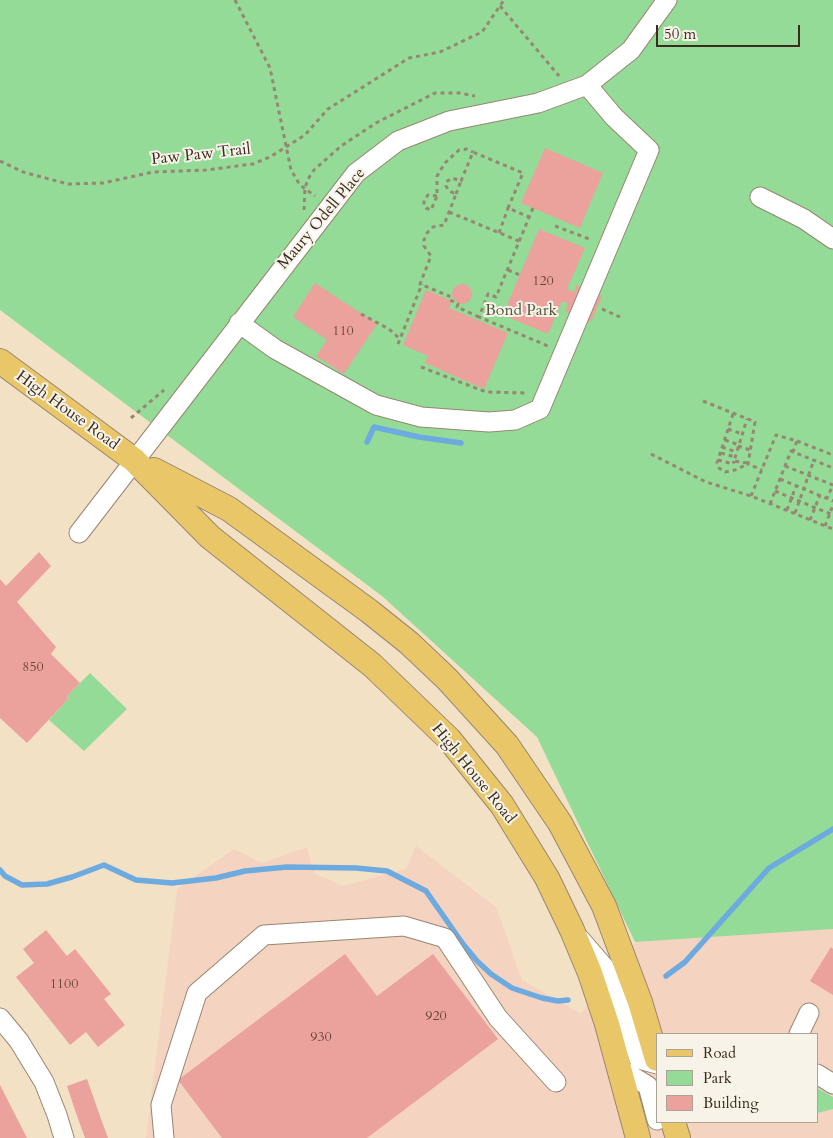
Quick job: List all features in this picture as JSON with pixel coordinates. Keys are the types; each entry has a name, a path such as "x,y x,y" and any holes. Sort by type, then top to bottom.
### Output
{"main road":[{"name":"High House Road","path":"0,361 134,460 210,537 372,664 449,740 502,805 547,878 572,930 590,973 607,1024 638,1138"},
{"name":"High House Road","path":"134,460 230,509 369,611 408,643 447,679 507,745 560,823 604,906 640,1002 656,1056"},
{"path":"673,1123 678,1138"}],"street":[{"name":"Maury Odell Place","path":"78,532 356,173 398,141 449,121 538,103 587,86 631,50 667,0"},
{"path":"239,323 275,349 376,404 421,418 489,422 515,420 540,409 649,150 614,117 587,86"},
{"path":"760,197 804,219 833,239"},
{"path":"164,1138 161,1105 197,993 264,935 404,926 445,938 498,1018 556,1082"},
{"path":"572,930 612,976 639,1060 656,1064"},
{"path":"799,1033 809,1013"},
{"path":"0,1018 19,1042 44,1082 64,1138"},
{"path":"619,1068 648,1086 656,1117"},
{"path":"818,1075 833,1084"},
{"path":"657,1123 661,1138"}],"path":[{"path":"235,0 270,68 291,170 300,185 329,207"},
{"name":"Paw Paw Trail","path":"0,161 23,172 47,180 68,184 103,183 153,172 206,170 253,164 270,157 306,135 328,109 409,58 440,52 482,32 504,0"},
{"path":"500,6 564,82"},
{"path":"437,196 428,195 424,200 424,206 431,210 437,196 437,176 445,163 459,150 468,149 523,173 498,233"},
{"path":"398,344 431,256 426,251 424,240 427,233 434,227 444,225 473,152"},
{"path":"456,194 448,191 446,182 452,178 461,181"},
{"path":"508,208 530,217"},
{"path":"479,317 488,294 496,297 533,208"},
{"path":"449,212 519,242"},
{"path":"555,226 597,242"},
{"path":"508,270 520,275"},
{"path":"422,284 449,296 448,299 458,304 457,307 552,347 548,348 546,353"},
{"path":"598,308 620,317"},
{"path":"361,314 389,329 400,339"},
{"path":"422,367 486,392 529,394"},
{"path":"703,400 755,422 748,464"},
{"path":"733,414 717,463 719,468 725,472 748,464"},
{"path":"718,460 733,464 747,419"},
{"path":"728,429 742,434"},
{"path":"751,496 776,435 797,440 833,454"},
{"path":"725,440 750,450"},
{"path":"770,504 797,440"},
{"path":"722,447 736,452"},
{"path":"793,452 833,468"},
{"path":"721,453 762,470"},
{"path":"651,454 706,482 751,496 833,529"},
{"path":"795,513 814,460"},
{"path":"785,466 833,484 827,498"},
{"path":"780,479 833,500"},
{"path":"787,510 796,486"},
{"path":"775,492 831,515"},
{"path":"810,520 820,495"},
{"path":"825,526 831,515 833,505"}],"shaded area":[{"path":"416,846 496,907 522,980 581,1014 635,942 833,929 833,1138 146,1138 177,889 234,849 262,863 307,847 314,873 343,886 406,869"}],"green space":[{"name":"Bond Park","path":"0,0 833,0 833,929 635,942 537,737 382,596 0,310"},
{"path":"90,673 127,709 84,751 49,720 69,698 67,696"},
{"path":"818,1089 833,1097 833,1109 818,1113"}],"building":[{"path":"545,148 603,173 580,228 521,203"},
{"path":"539,229 585,248 567,289 574,292 577,285 602,296 591,322 565,311 568,304 562,301 548,334 503,315"},
{"path":"315,283 377,324 344,374 316,356 327,340 293,317"},
{"path":"462,284 469,287 472,294 469,301 462,304 455,301 452,294 455,287"},
{"path":"426,290 452,301 449,308 508,333 484,389 425,363 428,356 403,345"},
{"path":"39,552 51,566 17,602 56,647 51,654 80,683 67,696 69,698 27,743 0,718 0,579 6,586"},
{"path":"46,930 67,956 75,949 111,994 104,999 125,1025 98,1047 86,1032 70,1045 16,977 34,963 23,949"},
{"path":"831,947 833,949 833,995 810,981"},
{"path":"345,954 377,996 433,954 498,1039 367,1138 222,1138 178,1080"},
{"path":"87,1079 108,1138 85,1138 77,1116 67,1086"},
{"path":"0,1085 27,1138 0,1138"}],"waterway":[{"path":"367,442 374,427 419,437 461,443"},
{"path":"666,976 685,962 769,868 833,829"},
{"path":"0,870 5,876 22,885 47,884 104,865 136,880 172,883 216,878 245,871 287,867 356,868 387,871 426,891 463,944 491,974 512,988 542,998 558,1001 568,1000"}]}
